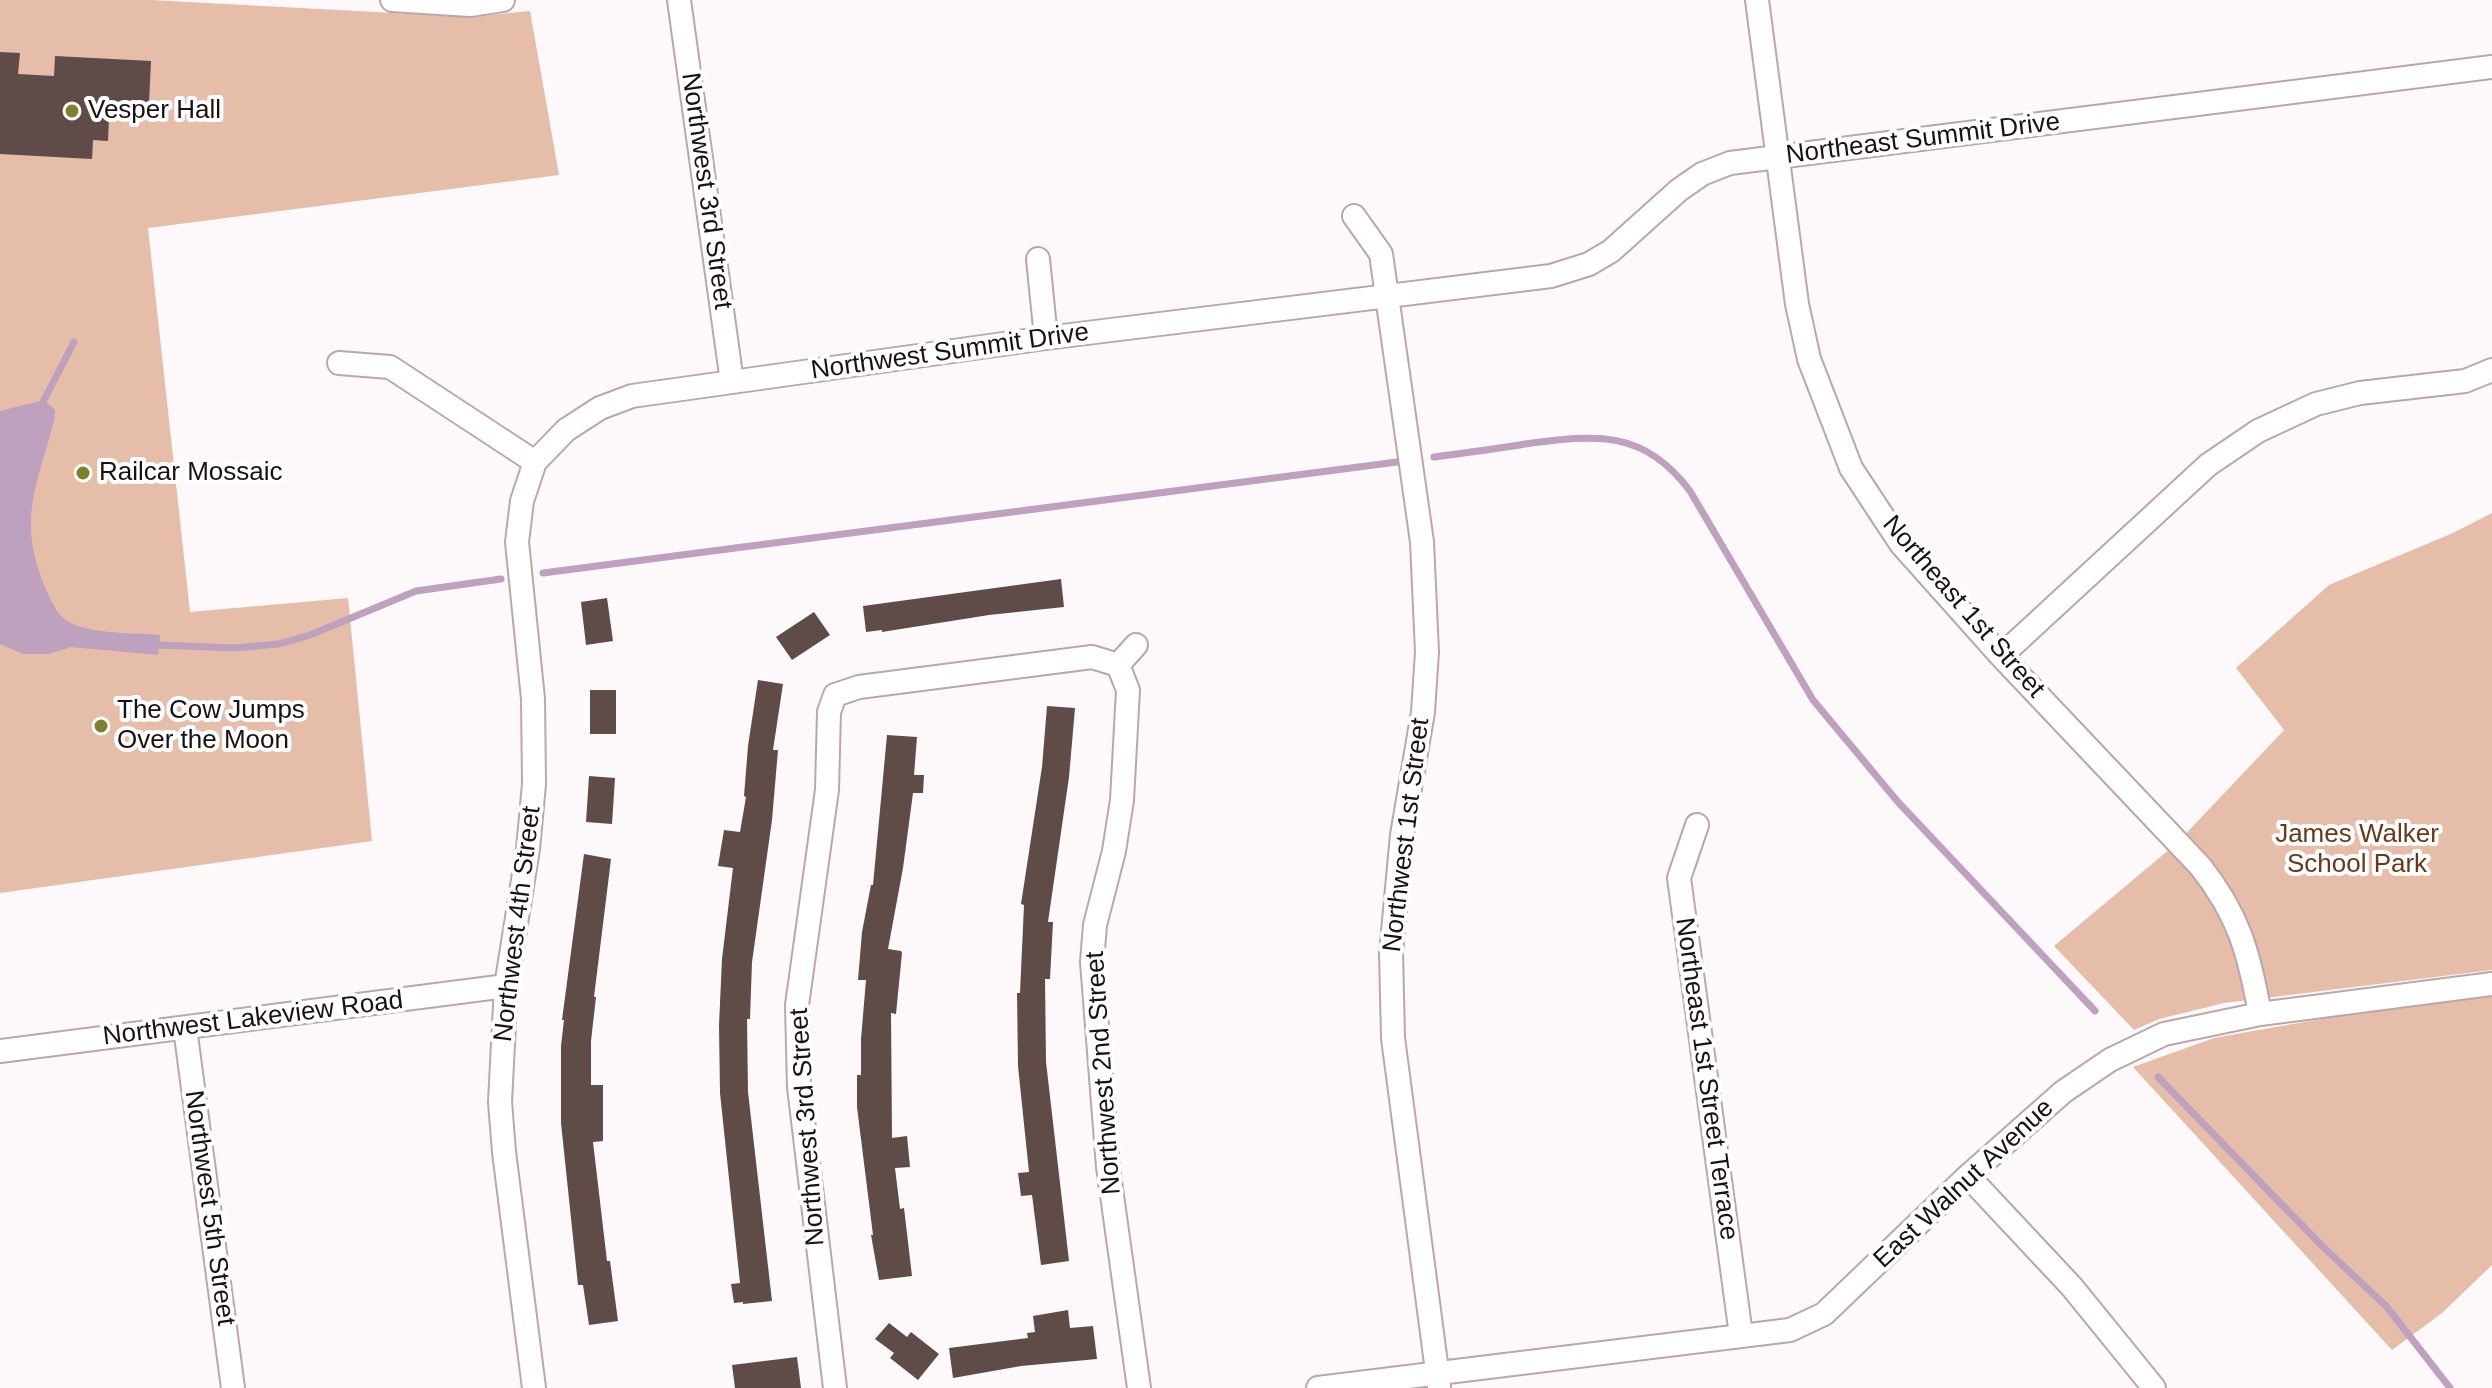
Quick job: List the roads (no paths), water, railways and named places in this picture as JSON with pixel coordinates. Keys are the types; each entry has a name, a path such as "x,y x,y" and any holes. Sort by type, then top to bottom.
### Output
{"street":[{"path":"392,0 470,5 503,0"},
{"name":"Northwest 3rd Street","path":"679,0 732,382"},
{"name":"Northeast 1st Street","path":"1757,0 1797,304 1809,359 1851,468 1901,544 2218,889 2235,918 2251,962 2260,1014"},
{"name":"Northeast Summit Drive","path":"1387,296 1551,276 1589,264 1611,251 1679,190 1702,174 1730,163 2492,67"},
{"name":"Northwest 1st Street","path":"1354,216 1381,254 1422,542 1427,652 1423,712 1402,835 1391,953 1393,1038 1438,1380"},
{"path":"1038,259 1046,338"},
{"name":"Northwest Summit Drive","path":"535,462 566,430 600,408 632,396 1046,338 1387,296"},
{"path":"339,363 390,367 535,462"},
{"path":"2001,656 2208,465 2258,431 2316,404 2360,393 2465,381 2492,370"},
{"name":"Northwest 4th Street","path":"534,1388 500,1102 506,986 528,849 534,784 533,699 517,542 522,501 535,462"},
{"path":"1118,665 1136,645"},
{"name":"Northwest 3rd Street","path":"835,1388 813,1215 797,1045 797,1005 827,790 829,723 835,695 859,687 1092,657 1118,665"},
{"name":"Northwest 2nd Street","path":"1118,665 1128,690 1122,800 1114,851 1095,925 1093,976 1108,1167 1139,1388"},
{"name":"Northeast 1st Street Terrace","path":"1697,825 1679,878 1741,1335"},
{"name":"East Walnut Avenue","path":"1318,1388 1438,1380 1790,1330 1824,1314 1968,1176 2063,1092 2110,1060 2164,1034 2260,1014 2492,984"},
{"name":"Northwest Lakeview Road","path":"0,1051 506,986"},
{"name":"Northwest 5th Street","path":"185,1028 233,1388"},
{"path":"1968,1176 2072,1287 2154,1388"}],"waterway":[{"path":"44,400 74,342"},
{"path":"1434,457 1595,438 1635,446 1672,471 1690,491 1813,700 1898,802 2095,1011"},
{"path":"543,573 1397,462"},
{"path":"158,645 234,648 279,644 310,635 416,591 501,579"},
{"path":"2158,1077 2323,1247 2387,1307 2450,1388"}],"place":[{"name":"Vesper Hall","path":"72,111"},
{"name":"Railcar Mossaic","path":"83,473"},
{"name":"The Cow Jumps Over the Moon","path":"101,726"}],"park label":[{"name":"James Walker School Park","path":"2357,850"}]}
